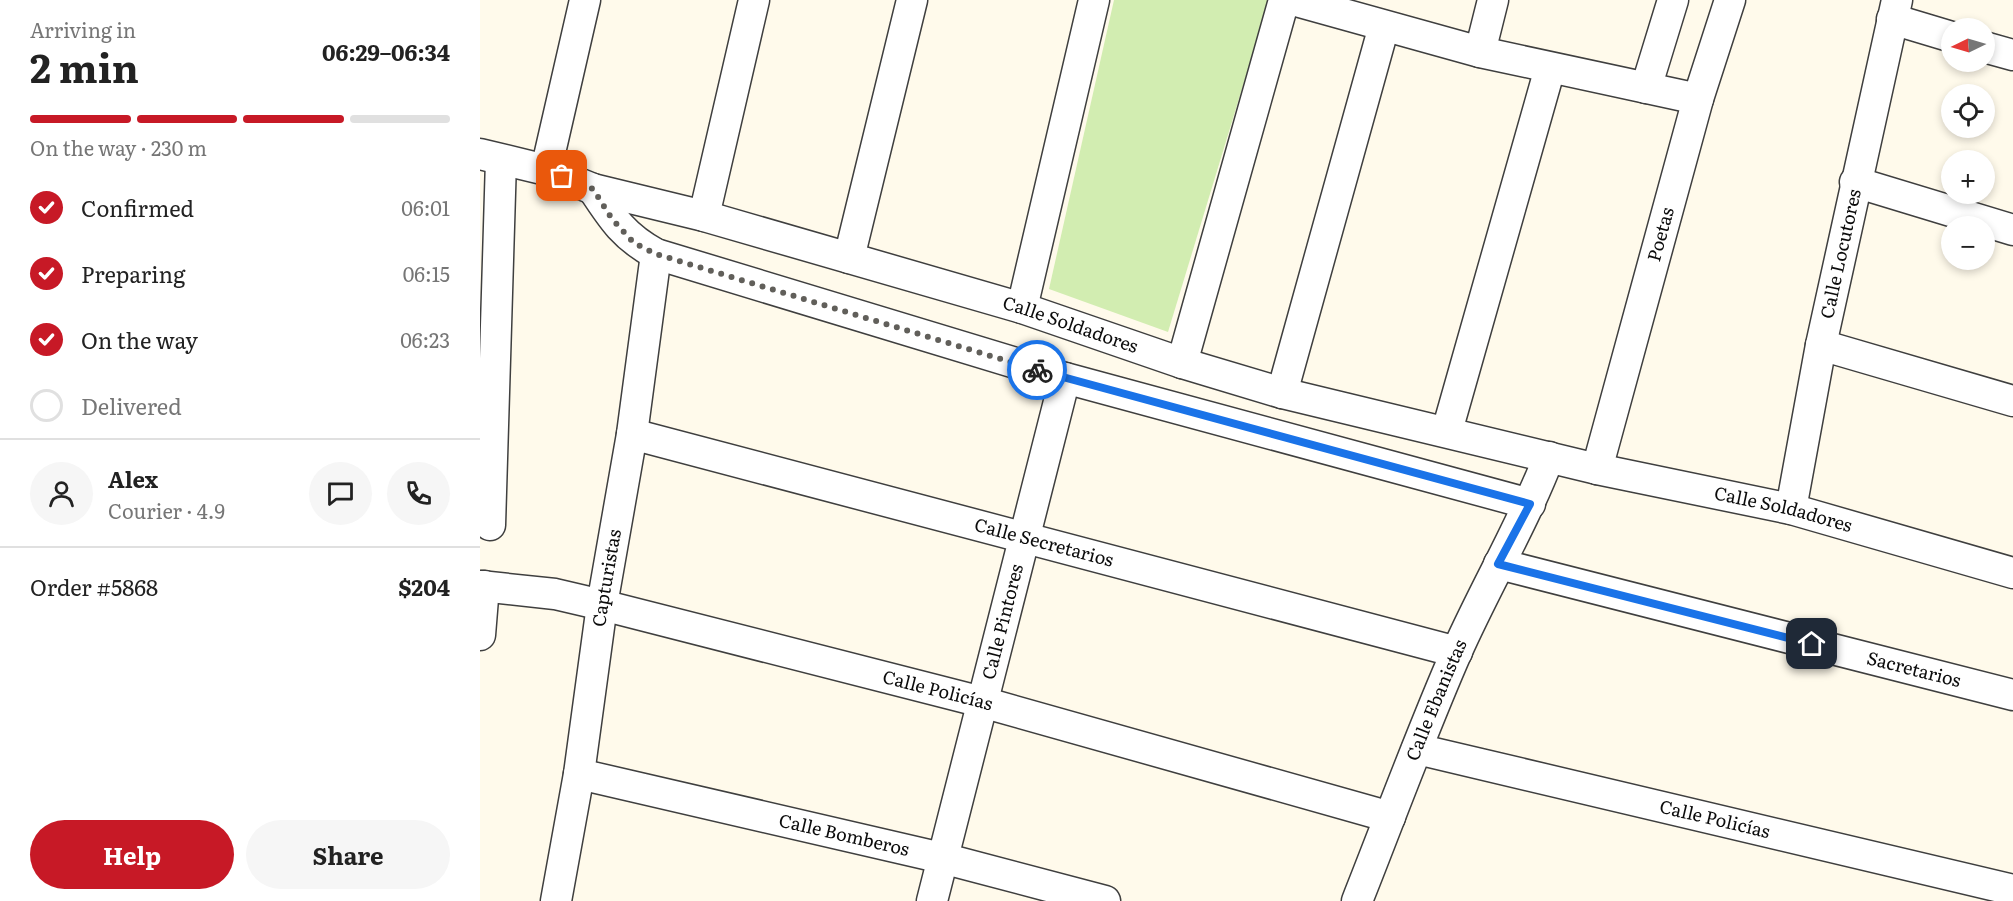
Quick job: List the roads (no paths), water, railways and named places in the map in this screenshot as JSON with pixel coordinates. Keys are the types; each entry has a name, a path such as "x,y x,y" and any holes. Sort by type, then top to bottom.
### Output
{"street":[{"path":"546,170 585,0"},
{"path":"704,216 754,0"},
{"path":"849,258 912,0"},
{"path":"1022,308 1094,0"},
{"path":"1182,363 1284,0"},
{"path":"1293,0 1480,52 1698,99"},
{"path":"1480,52 1493,0"},
{"path":"1646,88 1672,0"},
{"name":"Poetas","path":"1597,469 1698,99 1730,0"},
{"path":"1894,10 1941,32"},
{"name":"Calle Locutores","path":"1791,509 1821,345 1894,10"},
{"path":"1282,393 1384,26"},
{"path":"1995,50 2013,55"},
{"path":"1447,431 1550,68"},
{"path":"490,157 490,525"},
{"name":"Calle Soldadores","path":"490,157 546,170 593,189 704,216 1022,308 1182,363 1282,393 1597,469 1791,509 2013,573"},
{"path":"1855,182 2013,230"},
{"path":"593,189 612,219 634,243 656,254 1065,378 1530,504 1549,457"},
{"name":"Capturistas","path":"556,901 579,774 602,604 632,434 656,254"},
{"path":"1821,345 2013,401"},
{"name":"Calle Pintores","path":"932,901 1065,378"},
{"name":"Calle Secretarios","path":"632,434 1457,652"},
{"name":"Calle Ebanistas","path":"1357,901 1457,652 1498,564 1530,504"},
{"name":"Sacretarios","path":"1498,564 2013,695"},
{"path":"480,635 482,586"},
{"name":"Calle Policías","path":"482,586 555,594 602,604 982,702 1390,817"},
{"name":"Calle Policías","path":"1417,749 2013,890"},
{"name":"Calle Bomberos","path":"579,774 942,858 1105,901"}]}
